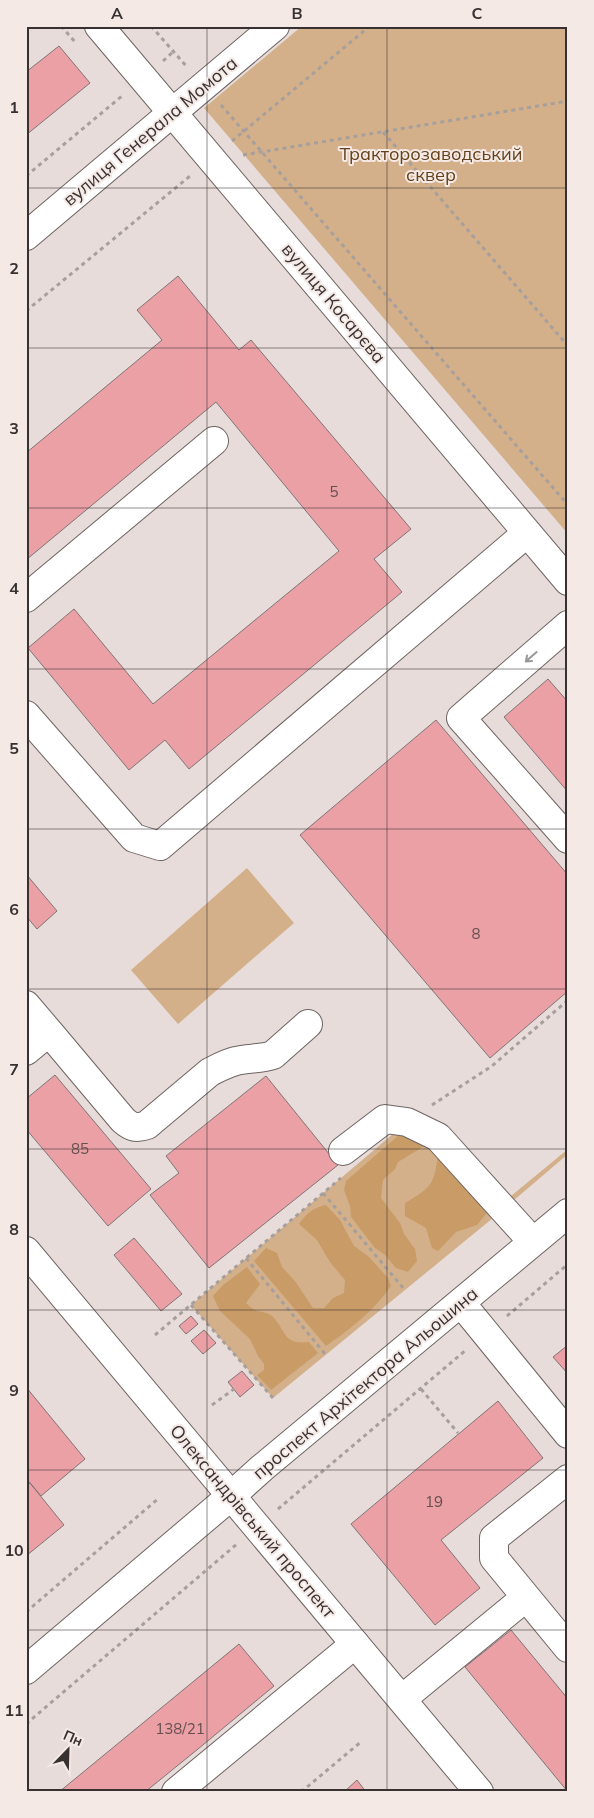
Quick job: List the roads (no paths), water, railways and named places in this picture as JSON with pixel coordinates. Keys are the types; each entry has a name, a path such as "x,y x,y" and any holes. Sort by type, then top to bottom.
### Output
{"street":[{"name":"вулиця Косарєва","path":"99,26 568,581"},
{"name":"вулиця Генерала Момота","path":"26,236 274,26"},
{"path":"26,598 214,441"},
{"path":"26,715 134,838 160,846 527,533"},
{"path":"568,625 461,718 568,839"},
{"path":"26,1005 131,1127 140,1127 147,1124 210,1072 220,1066 273,1055 308,1024"},
{"path":"26,1051 49,1032"},
{"path":"343,1151 384,1119 407,1122 438,1137 533,1242"},
{"name":"проспект Архітектора Альошина","path":"26,1670 262,1468 568,1213"},
{"name":"Олександрівський проспект","path":"26,1251 479,1792"},
{"path":"461,1302 568,1434"},
{"path":"568,1479 494,1538 494,1558 568,1648"},
{"path":"402,1699 525,1598"},
{"path":"176,1792 355,1644"}],"park label":[{"name":"Тракторозаводський сквер","path":"431,163"}]}
